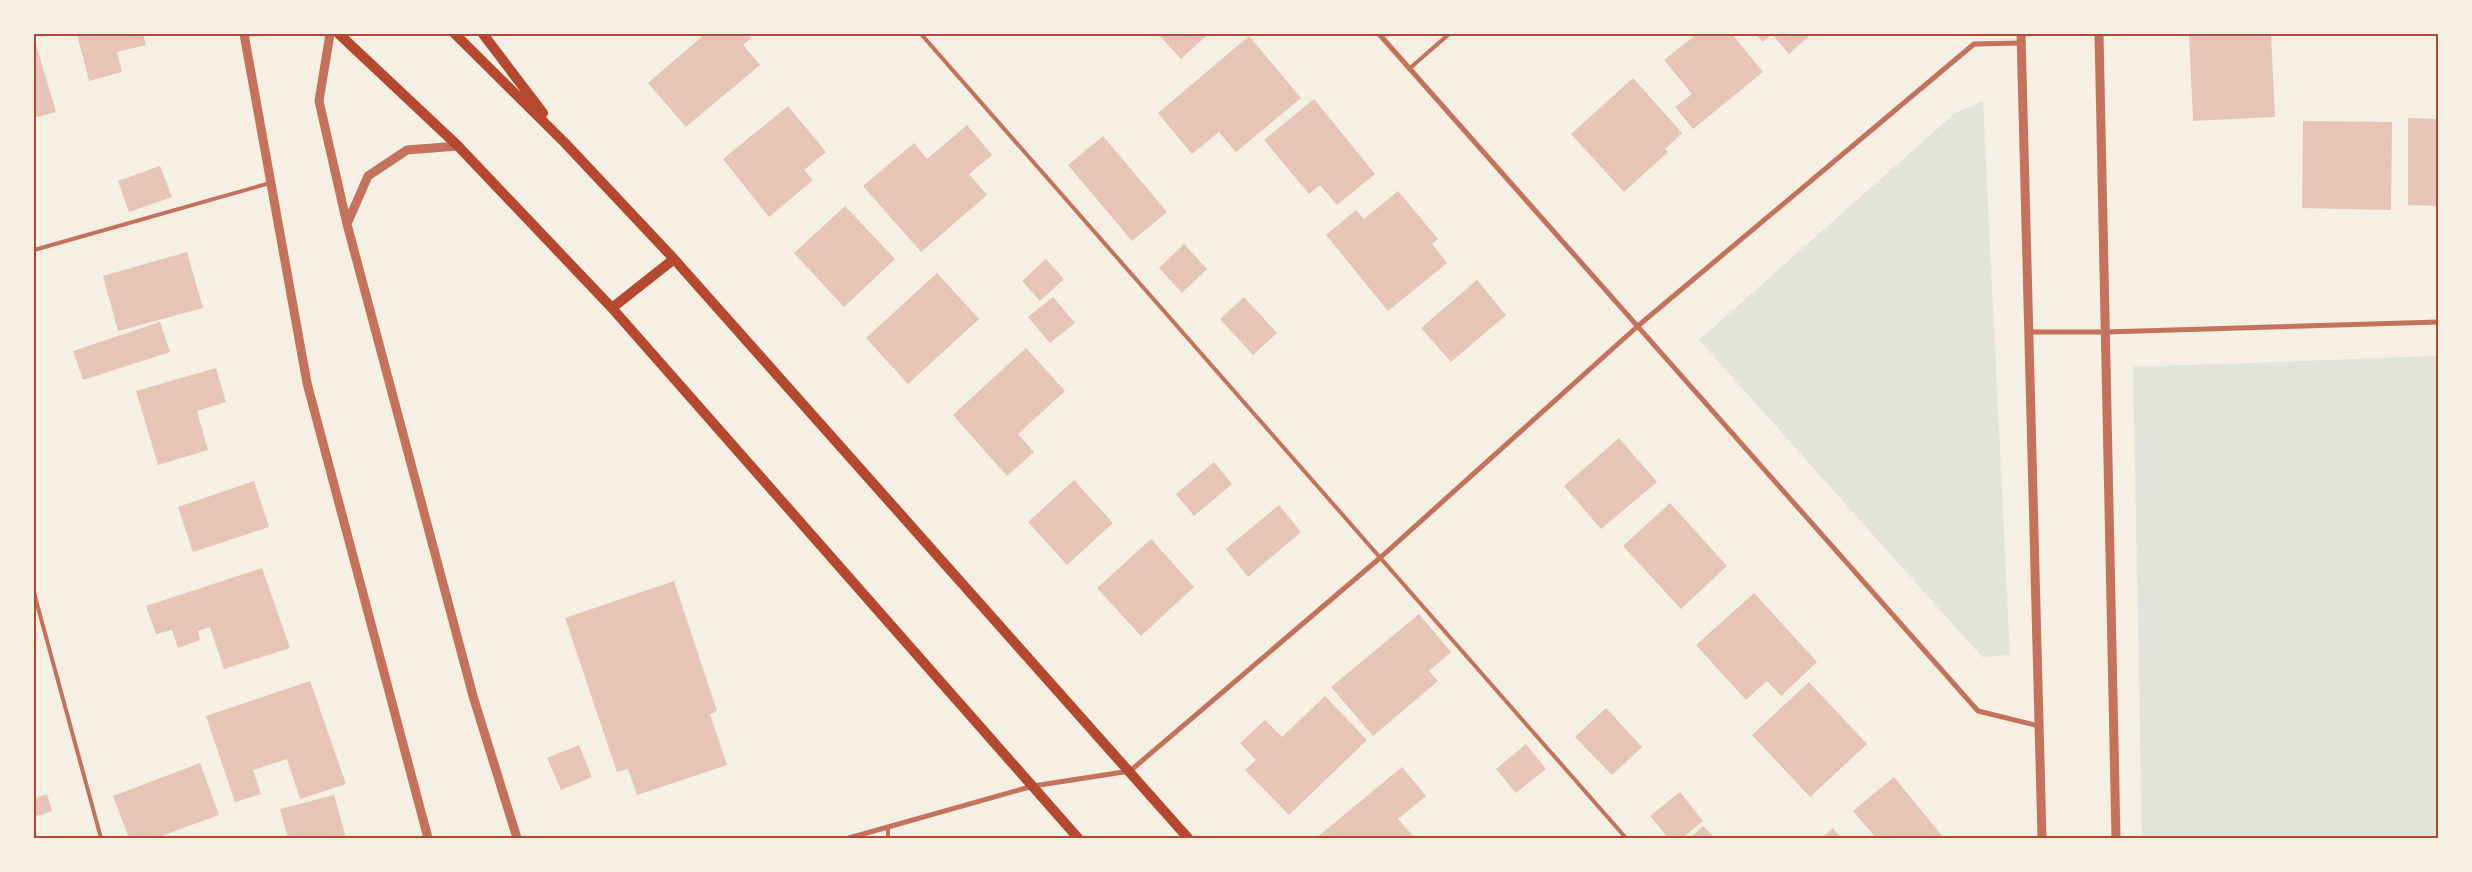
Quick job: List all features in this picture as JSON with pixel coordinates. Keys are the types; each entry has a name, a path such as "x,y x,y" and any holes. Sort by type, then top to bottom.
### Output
{"main road":[{"path":"339,34 458,146 612,308 1078,838"},
{"path":"455,34 565,142 674,259 1188,838"},
{"path":"483,34 565,142"},
{"path":"612,308 674,259"}],"street":[{"path":"244,34 307,383 428,838"},
{"path":"330,34 319,101 346,224 473,696 517,838"},
{"path":"1379,34 1639,325 1978,711 2040,726"},
{"path":"2099,34 2107,332 2116,838"},
{"path":"849,838 1033,786 1130,771 1381,557 1639,325 1974,44 2022,39 2042,838"},
{"path":"346,224 368,176 407,150 458,146"},
{"path":"2028,332 2107,332 2438,322"}],"lane":[{"path":"921,34 1626,838"},
{"path":"1409,69 1449,34"},
{"path":"34,250 271,183"},
{"path":"34,593 101,838"},
{"path":"888,827 888,838"}],"shaded area":[{"path":"1983,101 2010,655 1982,657 1699,340 1955,113"},
{"path":"2438,356 2438,838 2142,838 2133,367"}],"building":[{"path":"77,34 143,34 146,45 117,52 122,72 89,81"},
{"path":"705,34 747,34 751,38 743,45 760,65 686,127 648,83"},
{"path":"1158,34 1208,34 1181,59"},
{"path":"1697,34 1732,34 1763,72 1693,129 1675,107 1692,94 1664,60"},
{"path":"1755,34 1772,34 1763,42"},
{"path":"1772,34 1811,34 1789,54"},
{"path":"2189,34 2271,34 2275,117 2193,121"},
{"path":"1249,36 1301,98 1236,152 1219,132 1192,154 1158,113"},
{"path":"34,38 56,112 34,118"},
{"path":"1633,78 1682,133 1665,149 1668,152 1624,192 1571,134"},
{"path":"1314,99 1375,174 1337,205 1320,185 1309,194 1264,140"},
{"path":"788,106 826,152 804,170 813,180 769,217 723,159"},
{"path":"2408,118 2438,119 2438,206 2408,205"},
{"path":"2303,121 2392,122 2391,210 2302,208"},
{"path":"967,125 992,155 969,174 987,195 921,252 863,186 914,143 927,159"},
{"path":"1103,136 1167,212 1132,241 1068,165"},
{"path":"160,166 172,197 129,212 118,181"},
{"path":"1398,191 1438,239 1432,244 1447,263 1388,311 1326,235 1356,210 1364,219"},
{"path":"845,206 895,259 844,307 794,253"},
{"path":"1184,244 1207,269 1182,293 1159,268"},
{"path":"187,252 203,308 118,331 103,276"},
{"path":"1046,259 1064,279 1040,301 1022,281"},
{"path":"937,273 979,319 908,384 866,338"},
{"path":"1477,280 1506,315 1451,362 1421,328"},
{"path":"1053,297 1075,323 1050,343 1028,317"},
{"path":"1244,297 1277,333 1253,355 1220,319"},
{"path":"160,322 170,352 83,380 73,351"},
{"path":"1026,348 1065,391 1018,434 1034,452 1007,476 953,415"},
{"path":"216,368 226,402 197,411 208,450 158,465 136,391"},
{"path":"1619,438 1657,482 1601,529 1564,486"},
{"path":"1214,462 1232,484 1194,516 1176,494"},
{"path":"1074,480 1113,523 1067,565 1028,522"},
{"path":"254,481 269,527 193,552 178,507"},
{"path":"1670,503 1727,566 1681,609 1623,546"},
{"path":"1279,505 1301,532 1248,577 1226,549"},
{"path":"1151,539 1194,587 1141,636 1097,588"},
{"path":"262,568 290,648 224,669 210,627 198,631 200,640 178,648 172,630 156,634 146,606"},
{"path":"674,581 717,711 710,714 727,765 637,795 628,769 617,772 565,618"},
{"path":"1754,593 1817,662 1781,696 1767,681 1746,700 1696,645"},
{"path":"1419,614 1451,652 1429,671 1438,681 1373,736 1331,687"},
{"path":"310,681 346,784 300,799 287,759 253,770 261,794 235,802 206,716"},
{"path":"1809,682 1867,744 1810,797 1752,735"},
{"path":"1325,696 1367,740 1289,815 1245,770 1256,760 1240,743 1265,720 1282,737"},
{"path":"1606,708 1642,747 1612,775 1575,737"},
{"path":"1526,744 1546,769 1516,793 1496,769"},
{"path":"579,745 592,777 561,790 547,758"},
{"path":"200,763 219,815 156,838 129,838 113,796"},
{"path":"1402,767 1426,796 1398,819 1415,838 1316,838"},
{"path":"1894,777 1944,838 1876,838 1853,811"},
{"path":"1680,792 1703,821 1682,838 1668,838 1650,816"},
{"path":"47,794 52,811 34,817 34,799"},
{"path":"334,795 346,838 288,838 280,809"},
{"path":"34,826 38,838 34,838"},
{"path":"1703,826 1715,838 1690,838"},
{"path":"1833,828 1841,838 1821,838"}]}
